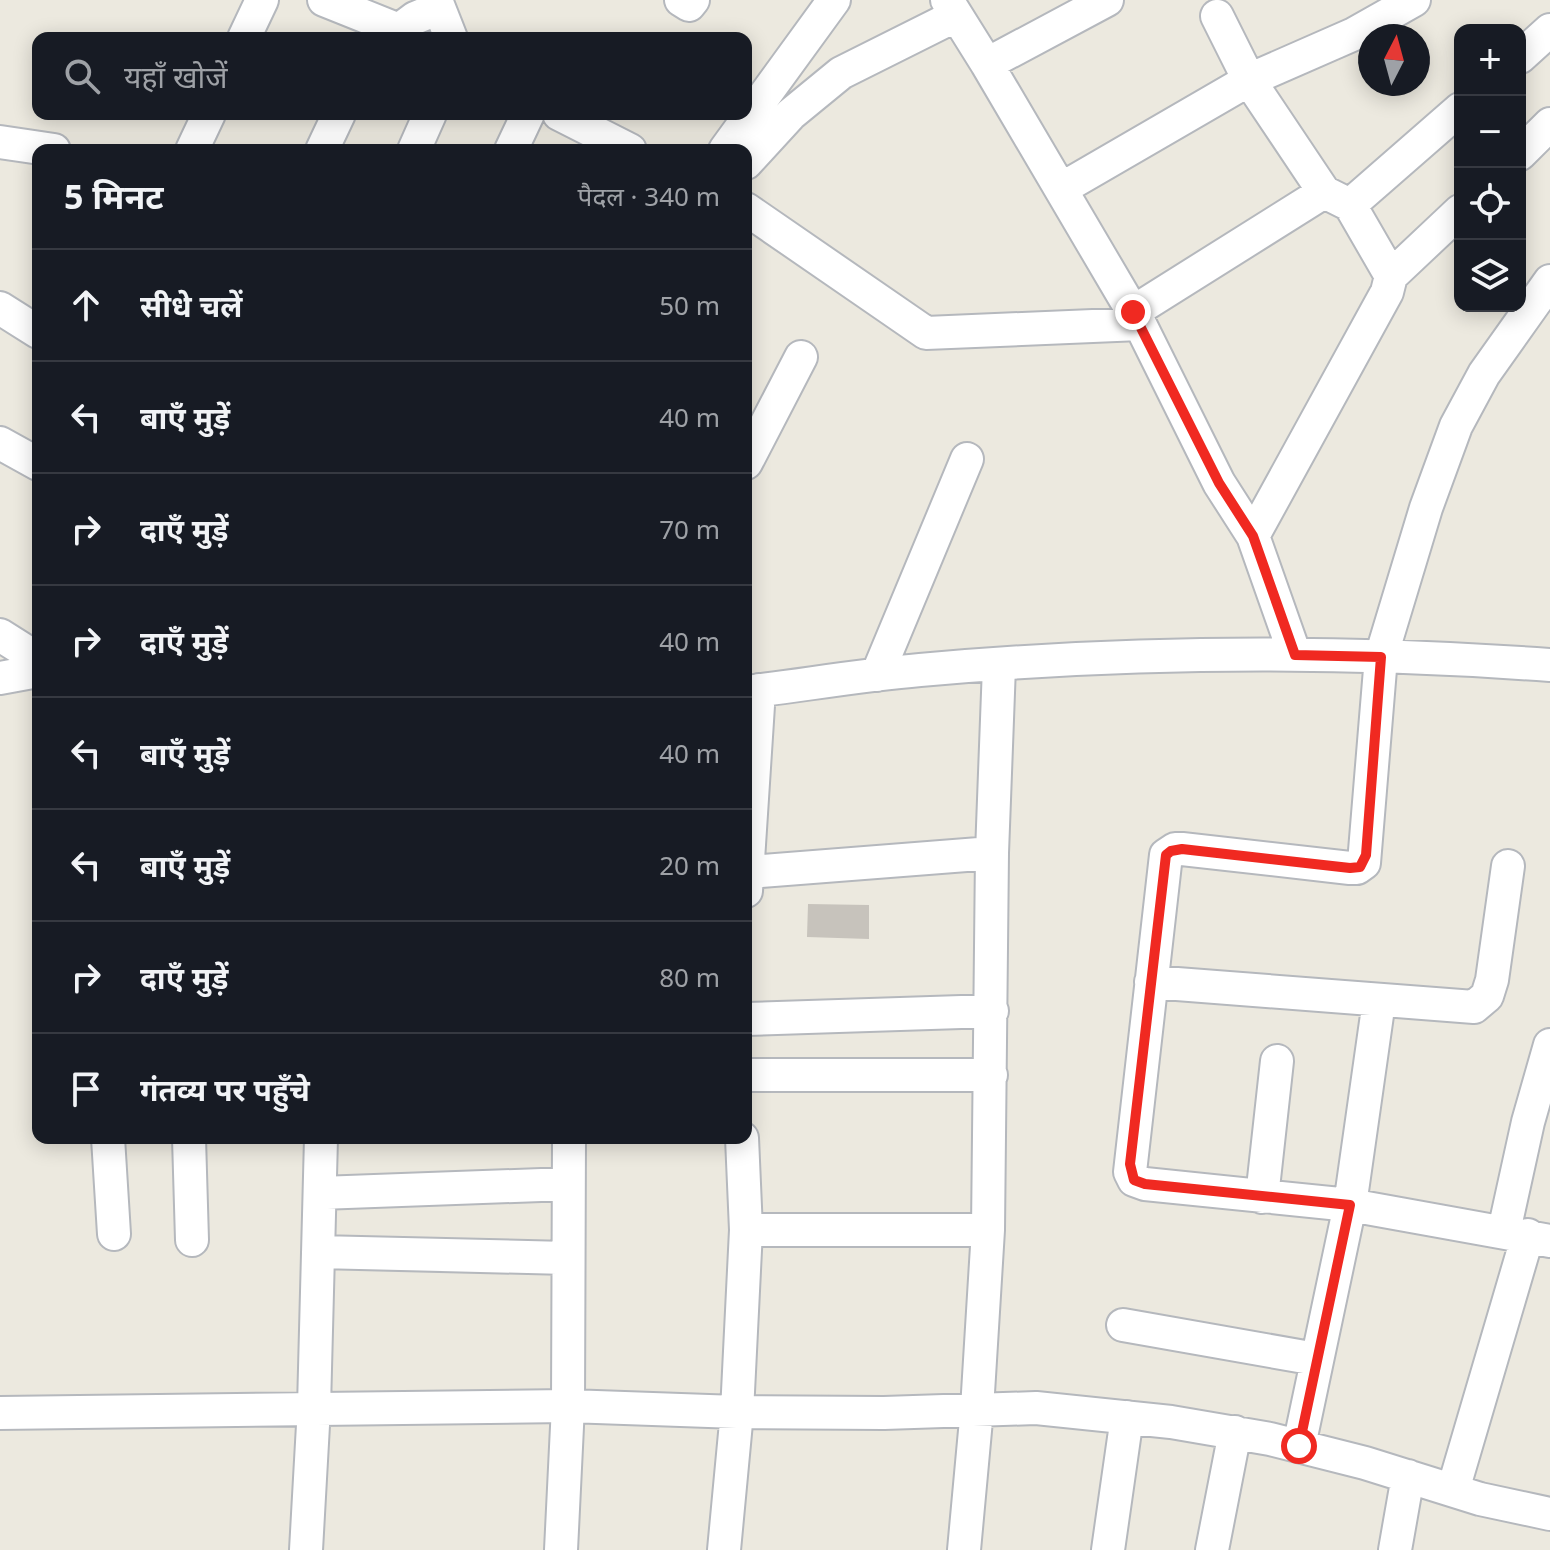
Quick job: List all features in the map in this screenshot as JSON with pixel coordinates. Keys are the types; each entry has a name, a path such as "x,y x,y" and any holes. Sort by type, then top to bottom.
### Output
{"street":[{"path":"247,32 262,0"},
{"path":"324,0 379,31 399,30 437,4 449,32"},
{"path":"681,0 689,5 693,0"},
{"path":"752,113 834,0"},
{"path":"987,64 1107,0"},
{"path":"1061,189 1249,80 1354,34 1414,0"},
{"path":"752,156 791,114 841,73 951,8 1136,318 1219,483 1253,536 1295,655"},
{"path":"1217,16 1249,80 1391,276"},
{"path":"1526,52 1550,30"},
{"path":"752,213 926,333 1136,318 1337,199 1454,113"},
{"path":"195,144 206,120"},
{"path":"325,144 336,120"},
{"path":"417,144 427,120"},
{"path":"514,144 525,120"},
{"path":"571,120 618,144"},
{"path":"729,144 747,120"},
{"path":"1526,148 1550,124"},
{"path":"0,142 32,147"},
{"path":"1253,536 1387,292 1391,276 1454,217"},
{"path":"1527,1235 1350,1205 1145,1184 1131,1176 1130,1164 1166,855 1182,849 1350,868 1364,863 1381,657 1426,508 1456,426 1484,374 1550,281"},
{"path":"0,308 32,328"},
{"path":"752,451 801,357"},
{"path":"0,443 32,461"},
{"path":"877,675 967,459"},
{"path":"0,635 32,655"},
{"path":"752,691 877,675 1110,659 1295,655 1550,665"},
{"path":"964,1550 977,1409 988,1230 992,853 999,666"},
{"path":"0,678 32,672"},
{"path":"752,881 992,853"},
{"path":"1151,982 1474,1007 1482,1002 1492,980 1508,866"},
{"path":"1299,1446 1350,1205 1379,1001"},
{"path":"752,1019 992,1011"},
{"path":"1453,1490 1527,1235 1528,1122 1550,1045"},
{"path":"1262,1197 1277,1061"},
{"path":"752,1075 991,1075"},
{"path":"108,1144 114,1234"},
{"path":"189,1144 192,1240"},
{"path":"306,1550 314,1407 321,1144"},
{"path":"561,1550 568,1406 569,1144"},
{"path":"724,1550 737,1412 746,1230 742,1144"},
{"path":"320,1193 568,1184"},
{"path":"746,1230 988,1230"},
{"path":"318,1252 567,1258"},
{"path":"1123,1325 1316,1359"},
{"path":"0,1413 314,1407 568,1406 884,1413 1036,1408 1235,1432 1299,1446 1550,1514"},
{"path":"1108,1550 1127,1417"},
{"path":"1212,1550 1235,1432"},
{"path":"1395,1550 1408,1476"}],"building":[{"path":"808,904 869,905 869,939 807,937"}],"route":[{"path":"1133,312 1219,483 1253,536 1295,655 1381,657 1366,855 1360,867 1182,849 1175,849 1166,855 1130,1164 1134,1180 1145,1184 1350,1205 1299,1446"}]}
